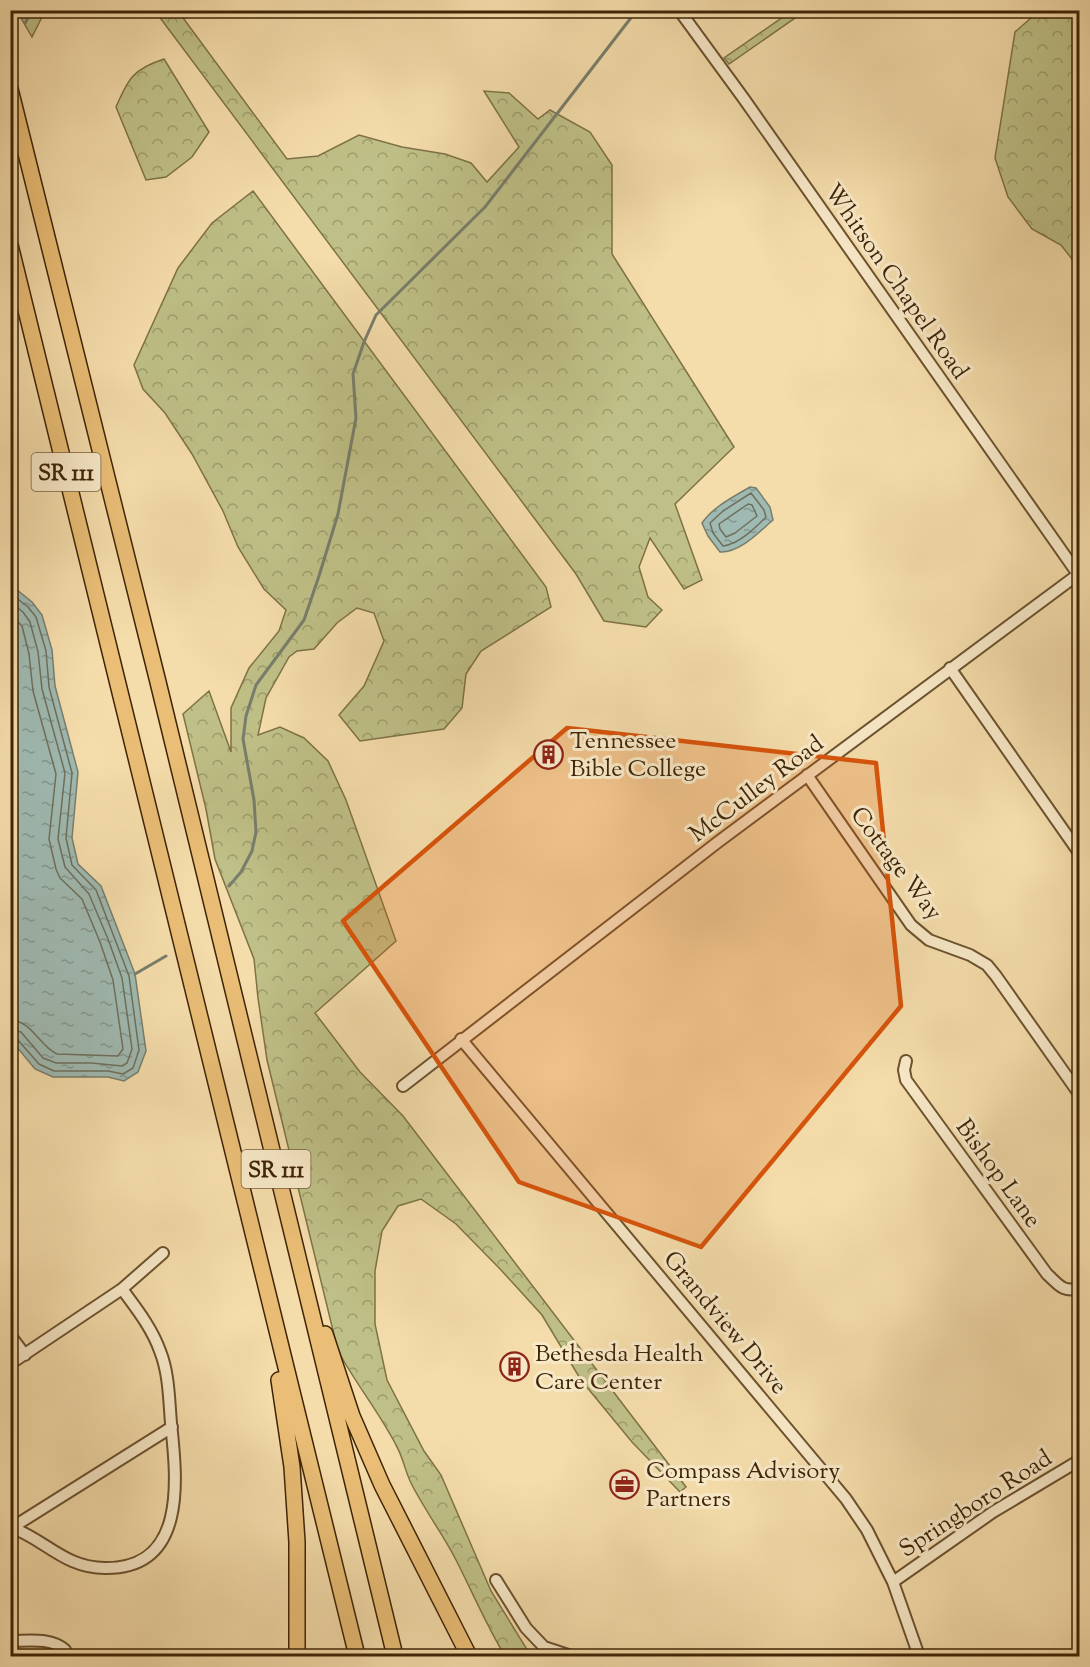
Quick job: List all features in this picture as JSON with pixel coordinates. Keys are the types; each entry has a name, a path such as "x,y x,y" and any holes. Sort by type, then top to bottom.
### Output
{"highway":[{"name":"SR 111","path":"10,90 161,694 395,1656"},
{"name":"SR 111","path":"10,245 357,1656"},
{"path":"292,1238 352,1416 382,1485 469,1656"},
{"path":"266,1288 291,1467 297,1542 297,1656"}],"street":[{"name":"Whitson Chapel Road","path":"679,10 1079,575"},
{"name":"McCulley Road","path":"402,1086 807,776 1079,575"},
{"path":"950,669 1080,854"},
{"name":"Cottage Way","path":"807,776 911,925 929,940 970,955 987,965 1080,1095"},
{"name":"Grandview Drive","path":"461,1040 846,1499 867,1530 893,1582 919,1656"},
{"name":"Bishop Lane","path":"906,1061 904,1070 906,1080 1047,1274 1068,1291 1080,1288"},
{"path":"10,1364 122,1288 163,1253"},
{"path":"122,1288 148,1325 161,1352 167,1380 172,1427 175,1503 168,1530 157,1548 145,1559 132,1566 106,1569 82,1566 12,1527 172,1427"},
{"path":"10,1335 24,1354"},
{"name":"Springboro Road","path":"893,1582 993,1512 1080,1460"},
{"path":"496,1580 526,1628 544,1647 571,1656"},
{"path":"10,1641 46,1641 58,1644 65,1650"}],"highlighted area":[{"path":"567,728 876,763 901,1006 701,1247 519,1182 343,921"}],"green space":[{"path":"793,10 805,11 729,64 724,58"},
{"path":"17,11 45,11 32,37"},
{"path":"155,11 178,11 287,159 318,156 359,135 402,147 445,154 471,163 487,182 519,147 484,91 509,93 538,119 550,110 590,132 612,165 612,254 734,447 675,504 702,580 684,589 650,538 639,567 648,597 662,610 646,627 604,621 576,574"},
{"path":"1039,11 1079,11 1079,268 1061,245 1032,229 1008,197 995,158 1015,32"},
{"path":"164,59 209,132 192,157 166,177 146,180 116,107 128,82 138,71"},
{"path":"253,191 546,587 551,607 481,651 466,674 462,708 444,729 360,741 339,715 364,686 384,641 374,613 357,608 337,623 314,649 297,651 289,657 266,698 258,735 280,727 304,738 328,761 346,800 396,941 315,1013 360,1072 403,1116 686,1487 680,1492 632,1442 581,1380 542,1315 456,1224 421,1199 398,1206 382,1231 375,1271 375,1324 387,1380 424,1451 441,1475 491,1591 531,1656 505,1656 455,1558 411,1483 389,1433 338,1351 267,1060 254,959 215,859 206,809 183,714 209,691 231,752 231,708 249,668 279,631 286,610 264,589 238,547 223,511 192,454 165,413 143,389 134,365 178,268 212,223"}],"water":[{"path":"750,487 756,488 770,507 773,520 742,545 720,552 702,523 718,507"},
{"path":"11,585 32,602 42,615 52,650 55,686 78,772 72,838 78,864 101,886 135,974 146,1051 138,1072 124,1081 108,1077 53,1077 35,1069 11,1040"}],"waterway":[{"path":"25,23 33,10"},
{"path":"229,886 241,872 252,851 256,832 254,800 243,739 246,716 256,685 304,620 319,576 338,514 356,418 353,374 376,315 485,207 637,10"},
{"path":"135,974 166,956"}],"place":[{"name":"Tennessee Bible College","path":"549,754"},
{"name":"Bethesda Health Care Center","path":"514,1367"},
{"name":"Compass Advisory Partners","path":"625,1484"}]}
